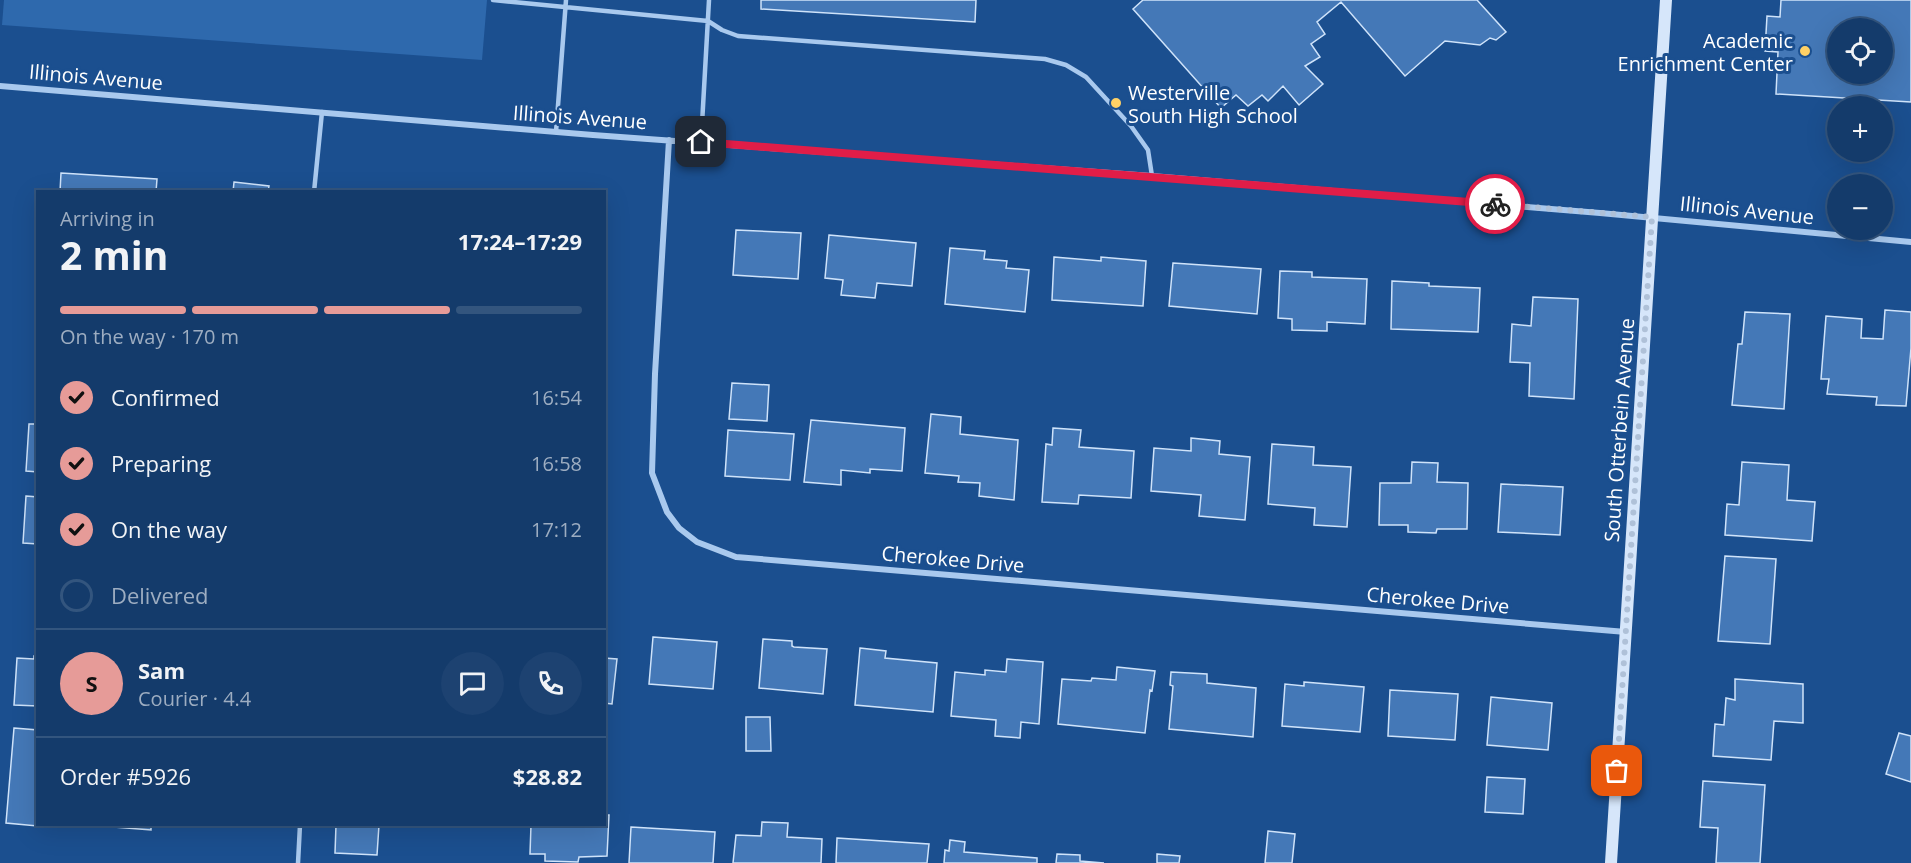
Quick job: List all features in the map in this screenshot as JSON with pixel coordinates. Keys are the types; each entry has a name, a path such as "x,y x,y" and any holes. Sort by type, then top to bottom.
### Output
{"street":[{"name":"South Otterbein Avenue","path":"1611,863 1666,0"},
{"name":"Illinois Avenue","path":"0,86 556,132 1152,176 1652,217 1911,242"},
{"name":"Cherokee Drive","path":"669,140 655,374 652,472 667,512 679,528 697,542 736,557 1626,632"}],"lane":[{"path":"493,0 708,21 738,36 1046,59 1066,65 1086,77 1131,126 1148,150 1152,176"},
{"path":"556,132 566,0"},
{"path":"701,142 710,0"},
{"path":"314,190 321,112"},
{"path":"298,863 300,826"}],"shaded area":[{"path":"4,0 487,0 482,60 2,25"}],"building":[{"path":"761,0 976,0 975,22 761,9"},
{"name":"Westerville South High School","path":"1143,0 1477,0 1506,32 1496,40 1490,38 1480,45 1445,41 1405,76 1341,2 1317,22 1325,34 1311,44 1320,57 1305,66 1323,84 1299,105 1283,86 1268,101 1262,95 1248,106 1236,95 1221,108 1133,9"},
{"name":"Academic Enrichment Center","path":"1781,0 1911,0 1911,102 1893,101 1893,96 1827,97 1776,94 1778,52 1765,51 1767,16 1780,17"},
{"path":"61,173 157,179 156,190 60,190"},
{"path":"234,182 269,186 268,190 233,190"},
{"path":"736,230 801,233 798,279 733,275"},
{"path":"829,235 916,243 912,286 877,283 875,298 841,295 843,280 825,278"},
{"path":"950,248 985,251 984,259 1007,261 1006,268 1029,270 1025,312 945,304"},
{"path":"1054,257 1101,261 1101,257 1146,261 1143,306 1052,300"},
{"path":"1173,263 1261,269 1257,314 1169,306"},
{"path":"1280,271 1312,272 1312,277 1367,279 1365,324 1327,322 1327,331 1292,330 1292,319 1278,318"},
{"path":"1392,281 1429,283 1429,286 1480,288 1478,332 1391,329"},
{"path":"1533,297 1578,299 1574,399 1529,396 1530,363 1510,362 1512,324 1531,326"},
{"path":"1885,310 1911,312 1911,348 1906,406 1876,405 1877,397 1827,394 1829,379 1821,379 1826,316 1862,319 1861,338 1883,339"},
{"path":"1745,312 1790,314 1784,409 1732,405 1738,344 1742,344"},
{"path":"732,383 769,385 767,421 729,419"},
{"path":"931,414 961,417 960,434 1018,440 1014,500 979,496 980,483 958,482 959,476 925,473"},
{"path":"811,420 905,428 902,471 870,469 870,473 841,470 841,485 804,482"},
{"path":"29,424 36,424 36,472 26,471"},
{"path":"1053,428 1081,430 1079,447 1134,451 1131,498 1079,495 1078,504 1042,502 1046,444 1052,445"},
{"path":"728,430 794,434 790,480 725,476"},
{"path":"1191,438 1220,441 1219,454 1250,457 1245,520 1199,516 1201,495 1151,491 1154,448 1191,451"},
{"path":"1272,444 1314,447 1313,465 1351,467 1347,527 1314,525 1315,508 1268,504"},
{"path":"1412,462 1438,463 1437,482 1468,483 1467,529 1437,529 1436,533 1408,532 1408,525 1379,525 1380,483 1411,483"},
{"path":"1742,462 1789,465 1787,500 1815,502 1812,541 1725,535 1727,504 1739,505"},
{"path":"1501,484 1563,487 1560,535 1498,532"},
{"path":"26,496 36,497 36,544 23,543"},
{"path":"1725,556 1776,559 1770,644 1718,641"},
{"path":"653,637 717,642 713,689 649,684"},
{"path":"763,639 792,641 794,647 827,649 823,694 759,688"},
{"path":"860,648 886,651 885,658 937,663 933,712 855,705"},
{"path":"36,656 36,706 14,705 17,658 34,659"},
{"path":"606,658 617,659 612,704 606,703"},
{"path":"1007,659 1043,662 1039,724 1021,722 1020,738 995,736 996,720 951,716 955,672 985,675 985,670 1006,672"},
{"path":"1117,667 1155,671 1152,691 1150,690 1145,733 1058,724 1062,679 1116,680"},
{"path":"1171,672 1207,674 1207,683 1256,688 1253,737 1169,729 1173,686 1170,685"},
{"path":"1735,679 1803,684 1803,723 1774,721 1771,760 1713,756 1715,724 1724,725 1726,698 1735,700"},
{"path":"1304,682 1364,687 1360,732 1282,726 1285,684 1304,686"},
{"path":"1390,690 1458,694 1455,740 1388,736"},
{"path":"1491,697 1552,703 1548,750 1487,745"},
{"path":"746,717 770,717 771,751 746,751"},
{"path":"14,728 36,730 36,826 6,823"},
{"path":"1899,733 1911,736 1911,782 1886,774"},
{"path":"1487,777 1525,779 1523,814 1485,812"},
{"path":"1703,781 1765,785 1760,863 1716,863 1718,828 1700,827"},
{"path":"606,815 609,815 607,856 579,857 578,862 545,861 545,854 530,854 531,826 606,826"},
{"path":"762,822 788,823 787,837 822,839 821,863 733,863 736,835 761,836"},
{"path":"151,826 151,830 114,827"},
{"path":"336,826 379,826 377,855 335,853"},
{"path":"631,827 715,832 713,863 629,863"},
{"path":"1268,831 1295,834 1292,863 1265,863"},
{"path":"837,838 929,844 927,863 836,863"},
{"path":"950,840 965,842 964,852 1037,858 1037,863 944,863 945,850 949,851"},
{"path":"1057,854 1080,855 1080,861 1104,863 1056,863"},
{"path":"1157,854 1180,856 1179,863 1157,863"}],"way so far":[{"path":"1495,204 1652,217 1617,771"}],"place":[{"name":"Academic Enrichment Center","path":"1805,51"},
{"name":"Westerville South High School","path":"1116,103"}],"route":[{"path":"701,142 1495,204"}]}
